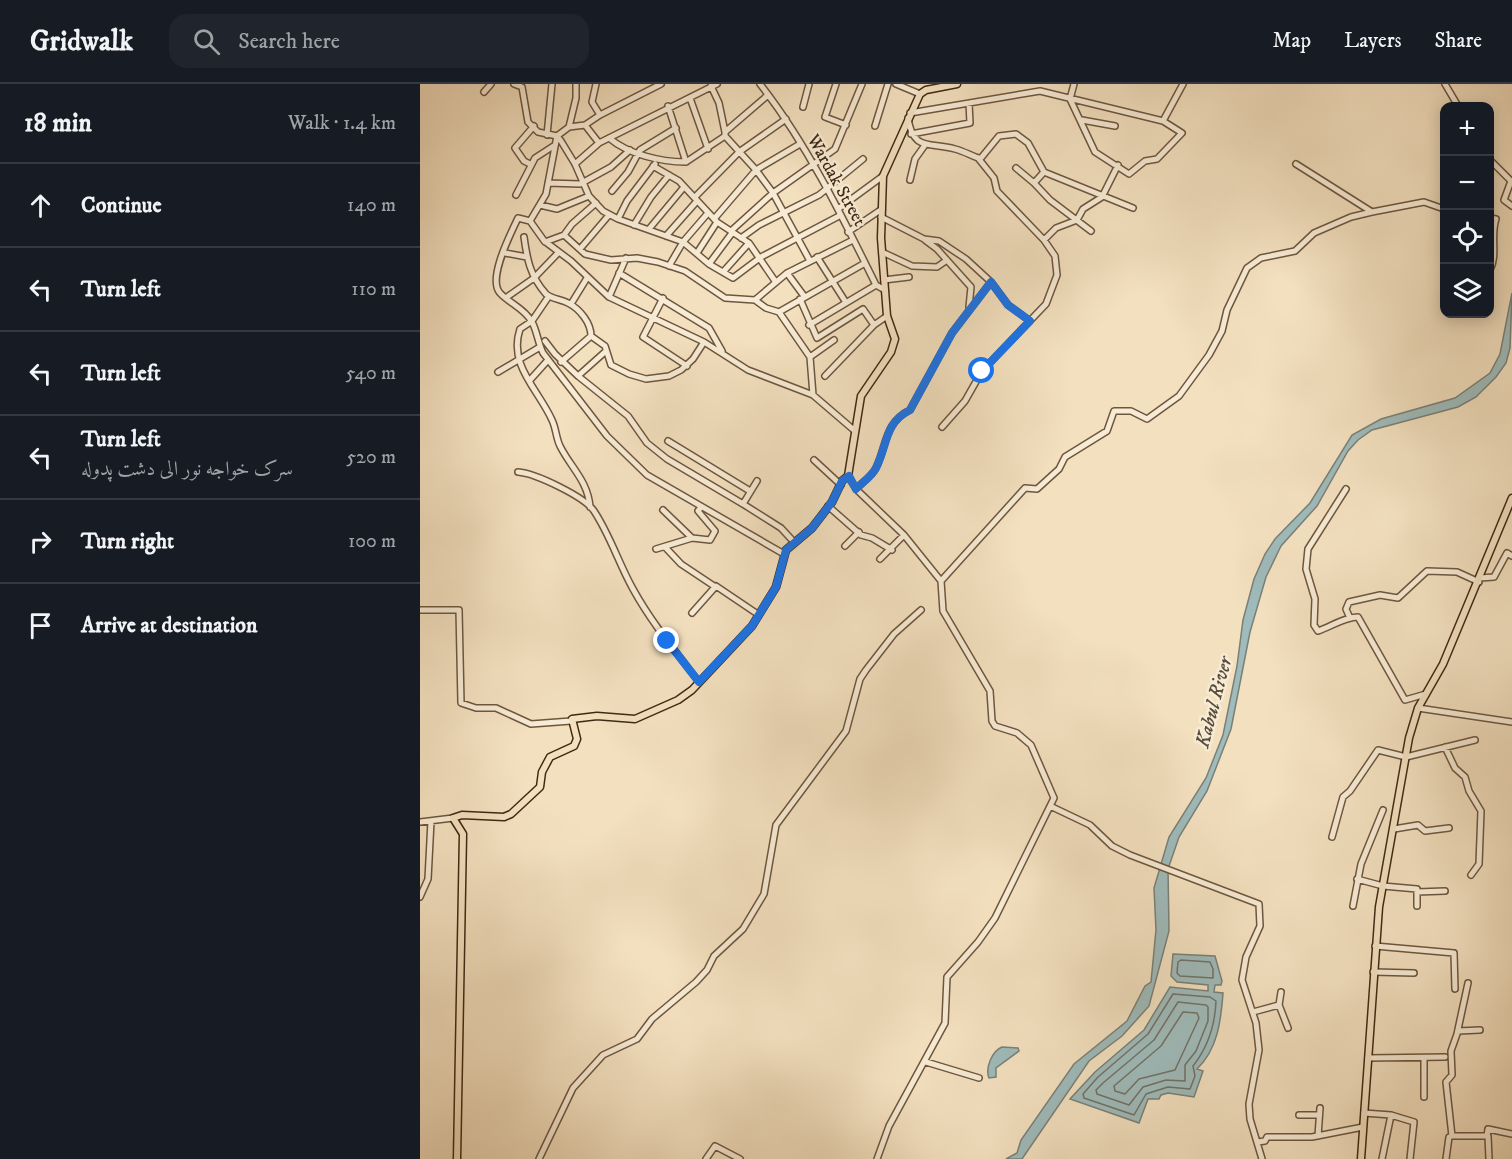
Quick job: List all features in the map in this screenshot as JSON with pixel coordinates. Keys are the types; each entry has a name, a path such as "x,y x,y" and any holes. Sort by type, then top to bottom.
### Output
{"main road":[{"path":"455,1159 459,827 453,818 462,815 504,817 511,814 540,787 542,772 550,757 574,746 576,735 571,721 580,717 597,716 635,719 678,700 699,682 759,615 776,587 783,570 784,554 793,541 803,537 849,476 861,396 891,352 895,339 887,316 884,280 881,217 883,176 909,115 925,90 957,84"},
{"path":"1361,1159 1373,972 1383,886 1406,758 1418,708 1443,664 1512,498"}],"street":[{"path":"484,92 491,84"},
{"path":"514,84 523,86 528,122 538,132 557,136"},
{"path":"548,135 552,84"},
{"path":"569,127 576,98 576,84"},
{"path":"596,84 591,102 600,115"},
{"path":"530,220 546,194 557,136 569,127 585,126 600,115 662,84"},
{"name":"Wardak Street","path":"760,84 786,119 826,188 876,285"},
{"path":"803,107 809,84"},
{"path":"836,84 825,117 846,125"},
{"path":"709,264 731,232 772,193 835,149 862,84"},
{"path":"875,126 888,84"},
{"path":"896,84 925,90"},
{"path":"1026,84 1027,92"},
{"path":"1041,91 1043,84"},
{"path":"942,427 965,401 982,371 1046,304 1057,275 1054,256 1044,240 997,191 994,178 978,158 954,149 924,145 911,134 909,115 1041,91 1070,99 1163,121 1182,133 1157,159 1145,161 1129,174 1095,152 1082,120 1070,99 1074,84"},
{"path":"1163,121 1183,85 1174,84"},
{"path":"1445,84 1456,102"},
{"path":"575,164 599,143 668,106 690,98 714,85 725,134 772,193 810,261"},
{"path":"609,138 618,146 639,154 686,162 708,149 768,95"},
{"path":"690,98 708,149"},
{"path":"911,134 970,123 969,103"},
{"path":"668,106 686,162"},
{"path":"666,236 739,152 786,119"},
{"path":"1082,120 1115,126"},
{"path":"530,164 524,161 515,148 534,126"},
{"path":"585,126 599,143"},
{"path":"612,191 640,150 676,128"},
{"path":"978,158 981,158 999,136 1016,134 1029,143 1044,172 1133,208"},
{"path":"557,136 575,164 589,196 609,215 683,242 709,264 734,278 761,257 839,212 883,176"},
{"path":"697,253 716,220 756,171 800,144"},
{"path":"516,195 530,164 555,145"},
{"path":"910,180 915,159 924,145"},
{"path":"548,183 580,184 611,167 630,150"},
{"path":"618,219 627,201 659,158"},
{"path":"741,238 759,225 819,195 864,159"},
{"path":"1296,164 1372,212"},
{"path":"1494,164 1511,181 1504,200 1512,206"},
{"path":"1044,240 1056,228 1077,220 1087,206 1102,197 1118,165"},
{"path":"653,166 684,187 716,220 749,243 775,280"},
{"path":"1016,168 1050,200 1091,231"},
{"path":"1034,183 1044,172"},
{"path":"634,225 651,197 669,175"},
{"path":"648,230 684,187"},
{"path":"540,205 557,209 589,196"},
{"path":"941,581 1025,488 1037,489 1059,469 1065,457 1107,431 1114,411 1131,411 1147,419 1179,396 1219,338 1227,310 1247,268 1261,258 1295,251 1314,233 1351,217 1424,202 1440,208"},
{"path":"547,243 564,235 572,224 596,203"},
{"path":"848,232 882,209"},
{"path":"669,266 683,242 708,213"},
{"path":"580,249 609,215"},
{"path":"881,217 924,239 947,260 971,287 969,309"},
{"path":"530,220 518,218 495,278 501,294 532,321 540,347 548,360 622,452 652,479 784,554"},
{"path":"530,220 536,232 547,243 571,261 609,297 704,342 748,370 813,395 855,431"},
{"path":"564,235 580,249 597,258 637,258 669,266 685,271 725,298 755,300 766,308 779,312 810,357 813,395"},
{"path":"524,237 529,270 534,278 549,296 571,304 589,322 591,336 604,346 611,365 617,369 646,379 669,376 687,366 704,342"},
{"path":"924,239 939,241 966,259 991,282 1008,305 1030,321"},
{"path":"755,300 775,280 853,240"},
{"path":"724,271 749,243"},
{"path":"882,252 912,266 937,267 947,260"},
{"path":"505,253 527,257"},
{"path":"507,297 534,278 558,253"},
{"path":"817,257 845,301"},
{"path":"609,297 626,258"},
{"path":"779,312 865,262"},
{"path":"619,273 709,328 723,352"},
{"path":"787,273 802,297 809,317 809,325 817,338 863,309 874,325"},
{"path":"884,280 909,277"},
{"path":"571,304 587,278"},
{"path":"856,489 875,471 888,429 904,412 910,410 952,333 991,282"},
{"path":"809,325 845,301 876,285 885,290"},
{"path":"549,296 532,321 520,329 517,338 518,361 552,419 560,446 579,473 589,496 590,507 633,589 667,641 699,682"},
{"path":"663,298 643,337 687,366"},
{"path":"825,376 874,325 887,316"},
{"path":"555,367 591,336"},
{"path":"810,357 834,340"},
{"path":"545,341 578,376 628,416 637,425 647,443 667,459 781,528 793,541"},
{"path":"498,372 540,347"},
{"path":"578,376 606,351"},
{"path":"530,380 548,360"},
{"path":"668,441 750,491"},
{"path":"814,460 841,485"},
{"path":"518,472 546,479 590,507"},
{"path":"849,476 856,489 904,535 941,581 943,611 990,691 992,721 995,726 1017,733 1031,745 1054,795 995,918 978,942 947,977 945,1023 926,1062 889,1126 877,1159"},
{"path":"743,504 757,481"},
{"path":"1346,489 1308,549 1306,569 1315,599 1314,625 1318,631 1336,625 1349,616 1358,617 1405,700 1426,694"},
{"path":"828,506 859,532 892,550"},
{"path":"656,549 692,538 710,540 715,531 698,511 701,507"},
{"path":"663,510 692,538"},
{"path":"845,546 859,532"},
{"path":"880,559 892,550 904,535"},
{"path":"664,547 681,564 759,615"},
{"path":"1349,616 1346,609 1349,603 1380,595 1398,598 1427,572 1457,572 1479,580 1494,577 1507,553 1512,556"},
{"path":"692,613 714,586"},
{"path":"420,610 459,610 461,703 476,708 496,708 531,724 571,721"},
{"path":"539,1159 573,1088 603,1055 637,1039 652,1019 696,982 714,956 743,929 764,894 776,825 846,731 860,680 866,670 894,634 921,610"},
{"path":"1418,708 1512,722"},
{"path":"1332,837 1343,797 1350,791 1377,752 1406,758 1475,740"},
{"path":"1445,747 1455,768 1465,777 1469,791 1481,811 1479,864 1471,875"},
{"path":"1050,806 1090,825 1112,846 1170,872 1257,903 1260,926 1246,957 1242,980 1253,1012 1259,1050 1250,1092 1250,1119 1262,1159"},
{"path":"1353,906 1361,864 1383,810"},
{"path":"420,822 453,818"},
{"path":"420,897 428,879 431,821"},
{"path":"1394,829 1418,825 1425,831 1449,828"},
{"path":"1357,879 1383,886 1415,888 1417,906"},
{"path":"1417,892 1445,891"},
{"path":"1376,946 1454,952 1455,989"},
{"path":"1373,972 1414,973"},
{"path":"1452,1136 1446,1082 1452,1076 1451,1051 1458,1031 1468,983"},
{"path":"1281,992 1280,1005 1288,1028"},
{"path":"1253,1012 1280,1005"},
{"path":"1458,1031 1480,1030"},
{"path":"1368,1058 1445,1058"},
{"path":"1424,1058 1424,1097"},
{"path":"926,1062 979,1078"},
{"path":"1299,1115 1320,1112 1318,1136"},
{"path":"1364,1113 1390,1115 1414,1122 1410,1159"},
{"path":"1382,1159 1390,1115"},
{"path":"1258,1142 1268,1137 1318,1136 1363,1127"},
{"path":"1489,1159 1488,1130 1512,1134"},
{"path":"1446,1159 1449,1137 1488,1136"},
{"path":"706,1159 715,1146 740,1159"}],"water":[{"path":"1512,293 1510,348 1506,363 1496,377 1476,397 1458,407 1372,430 1358,440 1348,451 1317,506 1281,546 1266,577 1250,632 1231,729 1207,791 1179,837 1168,869 1169,931 1149,1006 1122,1036 1089,1061 1022,1159 1006,1159 1017,1153 1021,1140 1074,1064 1127,1021 1145,986 1151,982 1156,930 1154,888 1169,837 1206,778 1223,735 1237,666 1243,620 1254,579 1265,554 1275,539 1310,503 1352,435 1381,419 1455,398 1490,373 1500,354"},
{"path":"1173,954 1215,956 1222,981 1221,985 1215,985 1214,992 1223,993 1217,1034 1210,1052 1197,1069 1203,1071 1194,1097 1168,1093 1161,1095 1159,1099 1148,1099 1139,1123 1070,1099 1095,1072 1144,1030 1170,987 1208,991 1208,985 1177,982 1171,976"},
{"path":"1002,1047 1018,1048 1019,1051 996,1068 996,1077 989,1078 990,1060"}],"route":[{"path":"667,641 699,682 752,626 776,587 783,570 786,550 793,541 799,541 812,528 832,502 842,481 849,476 856,489 875,471 888,429 904,412 910,410 952,333 991,282 1008,305 1030,321 1002,353 982,371"}],"water label":[{"name":"Kabul River","path":"1213,702"}]}
